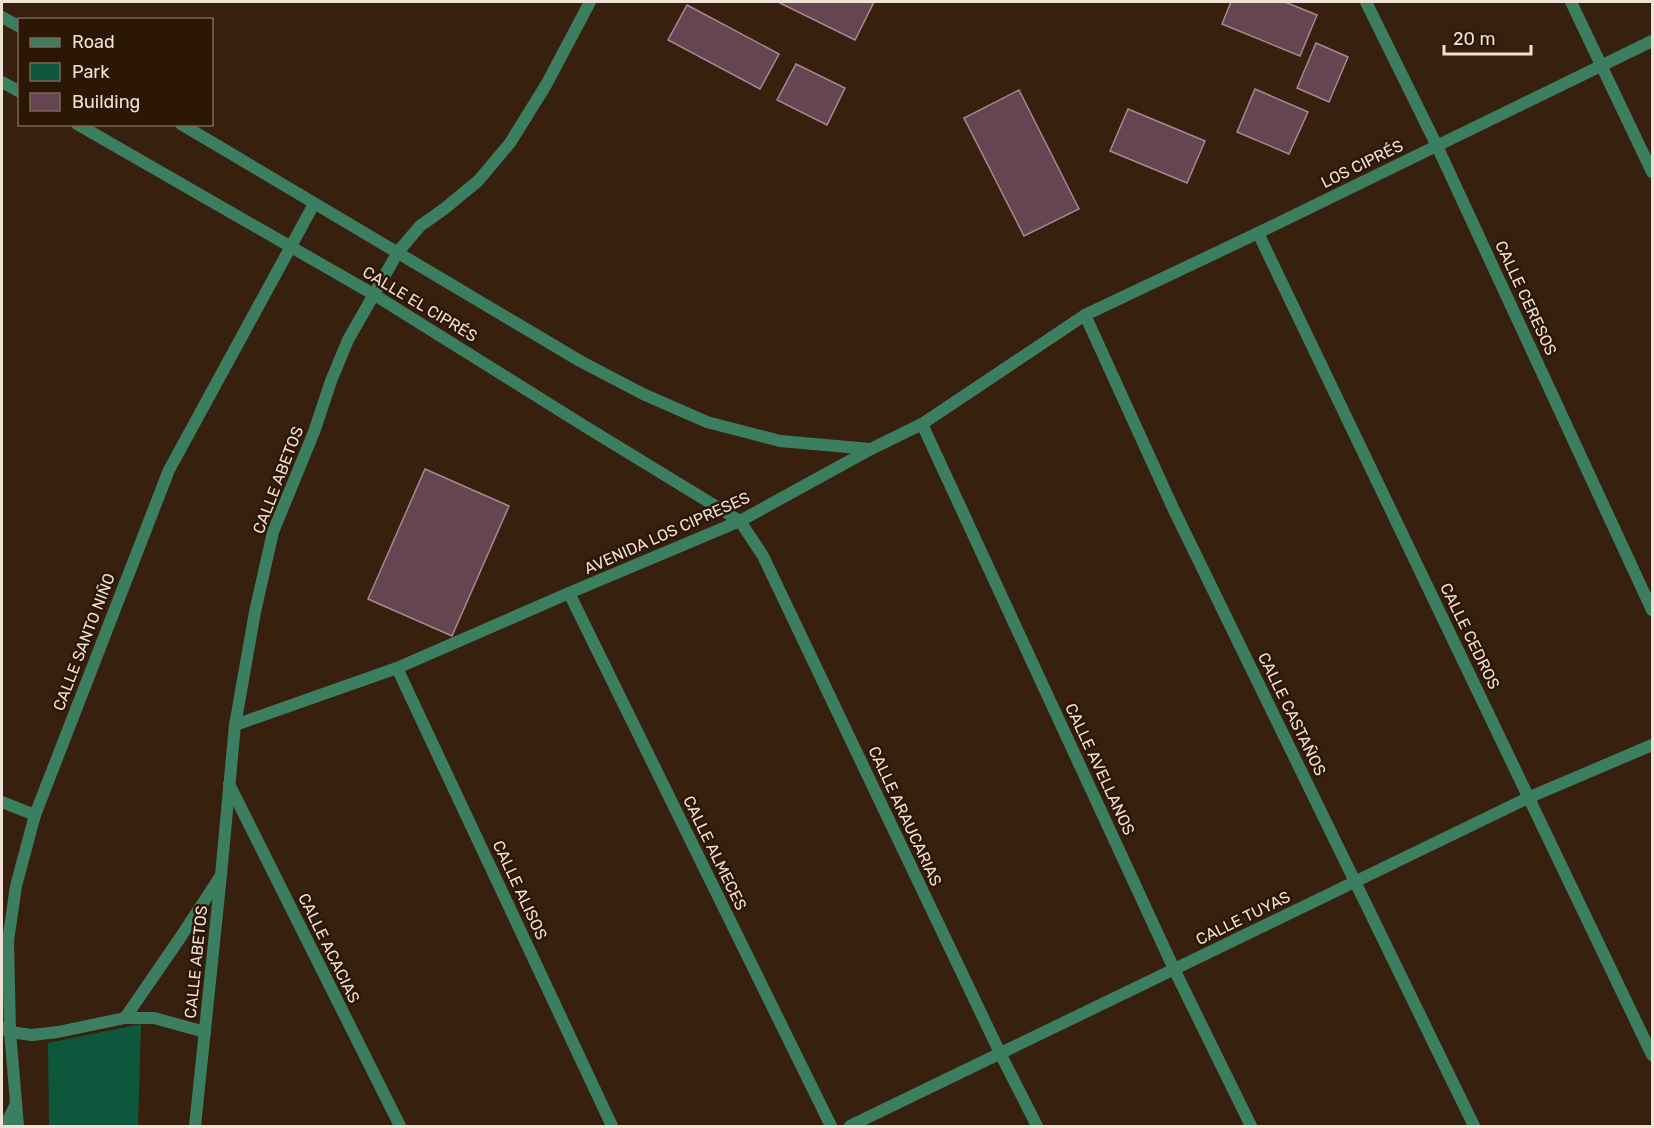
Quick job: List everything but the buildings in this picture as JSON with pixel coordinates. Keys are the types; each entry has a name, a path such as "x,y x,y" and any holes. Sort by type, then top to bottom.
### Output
{"street":[{"name":"CALLE ABETOS","path":"195,1126 235,725 255,612 273,532 314,432 348,340 398,252 420,226 478,181 510,143 546,86 590,2"},
{"name":"CALLE CERESOS","path":"1366,2 1437,146 1653,610"},
{"path":"1571,2 1653,172"},
{"path":"2,17 18,26"},
{"name":"LOS CIPRÉS","path":"1085,315 1653,41"},
{"path":"2,81 18,91"},
{"name":"CALLE EL CIPRÉS","path":"80,126 374,294 740,522"},
{"name":"CALLE EL CIPRÉS","path":"184,126 580,361 643,394 707,422 780,441 871,449"},
{"name":"CALLE SANTO NIÑO","path":"18,1126 6,1030 8,941 16,886 35,816 169,470 314,204"},
{"name":"CALLE CEDROS","path":"1258,233 1653,1054"},
{"name":"AVENIDA LOS CIPRESES","path":"235,725 398,668 569,593 740,522 871,449 922,424 1085,315"},
{"name":"CALLE CASTAÑOS","path":"1085,315 1173,508 1474,1126"},
{"name":"CALLE AVELLANOS","path":"922,424 1174,969 1251,1126"},
{"name":"CALLE ARAUCARIAS","path":"740,522 763,556 1037,1126"},
{"name":"CALLE ALMECES","path":"569,593 831,1126"},
{"name":"CALLE ALISOS","path":"398,668 612,1126"},
{"name":"CALLE TUYAS","path":"850,1126 1530,797 1653,745"},
{"name":"CALLE ACACIAS","path":"229,784 400,1126"},
{"path":"2,802 35,816"},
{"path":"125,1018 221,875"},
{"path":"6,1030 32,1035 125,1018 154,1018 205,1032"},
{"path":"5,1126 16,1104"}],"green space":[{"path":"141,1024 138,1126 49,1126 48,1043"}]}
